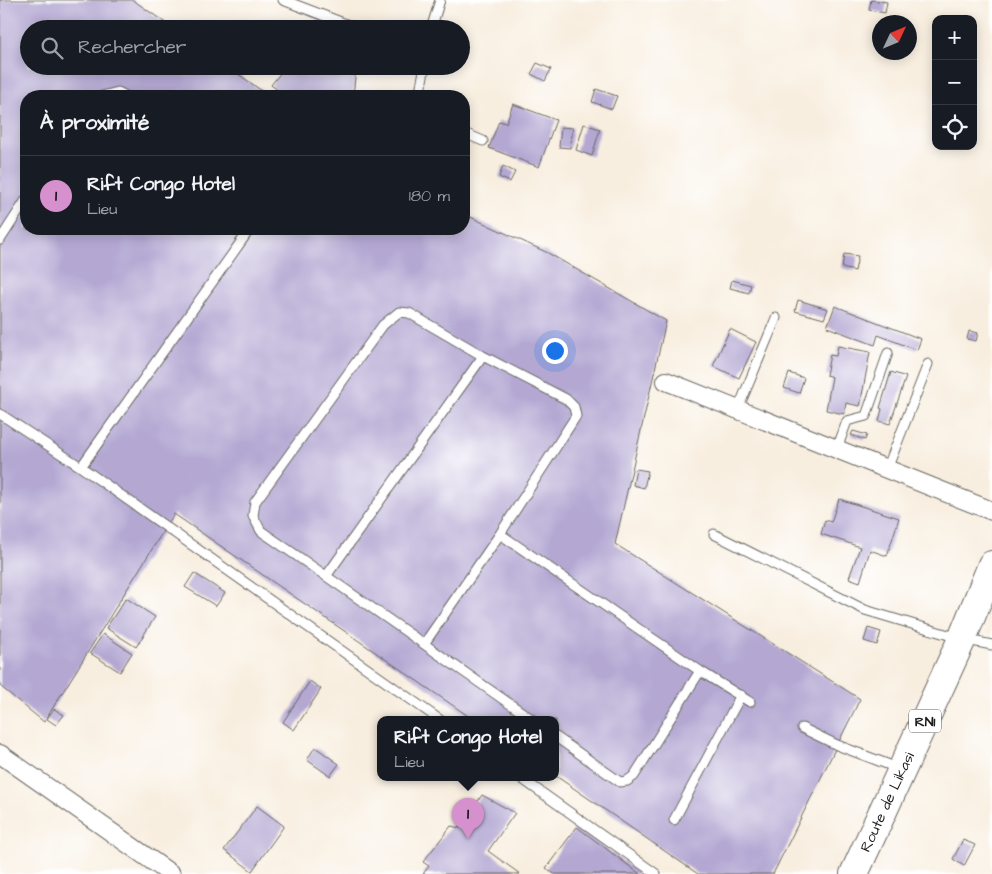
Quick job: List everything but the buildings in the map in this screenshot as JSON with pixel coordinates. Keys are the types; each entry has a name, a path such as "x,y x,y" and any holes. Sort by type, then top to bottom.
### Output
{"highway":[{"name":"Route de Likasi","path":"854,874 962,639 992,565"}],"street":[{"path":"666,381 992,512"},
{"path":"0,754 171,874"}],"lane":[{"path":"283,0 335,20"},
{"path":"434,20 440,0"},
{"path":"420,90 423,75"},
{"path":"470,136 483,141"},
{"path":"0,240 20,209"},
{"path":"81,467 246,235"},
{"path":"424,644 500,534 576,416 574,407 566,400 409,313 399,312 390,317 261,494 253,508 253,516 261,531 327,575 424,644 526,716"},
{"path":"738,410 776,318"},
{"path":"837,449 846,421 866,416 888,353"},
{"path":"327,575 484,356"},
{"path":"887,469 928,364"},
{"path":"0,414 81,467 434,716"},
{"path":"500,534 700,671 750,702"},
{"path":"714,534 865,610 962,639 992,645"},
{"path":"559,738 620,782 627,781 634,776 700,671"},
{"path":"674,820 741,695"},
{"path":"802,728 837,745 903,770"},
{"path":"525,781 656,874"}],"place":[{"name":"Rift Congo Hotel","path":"468,839"}]}
